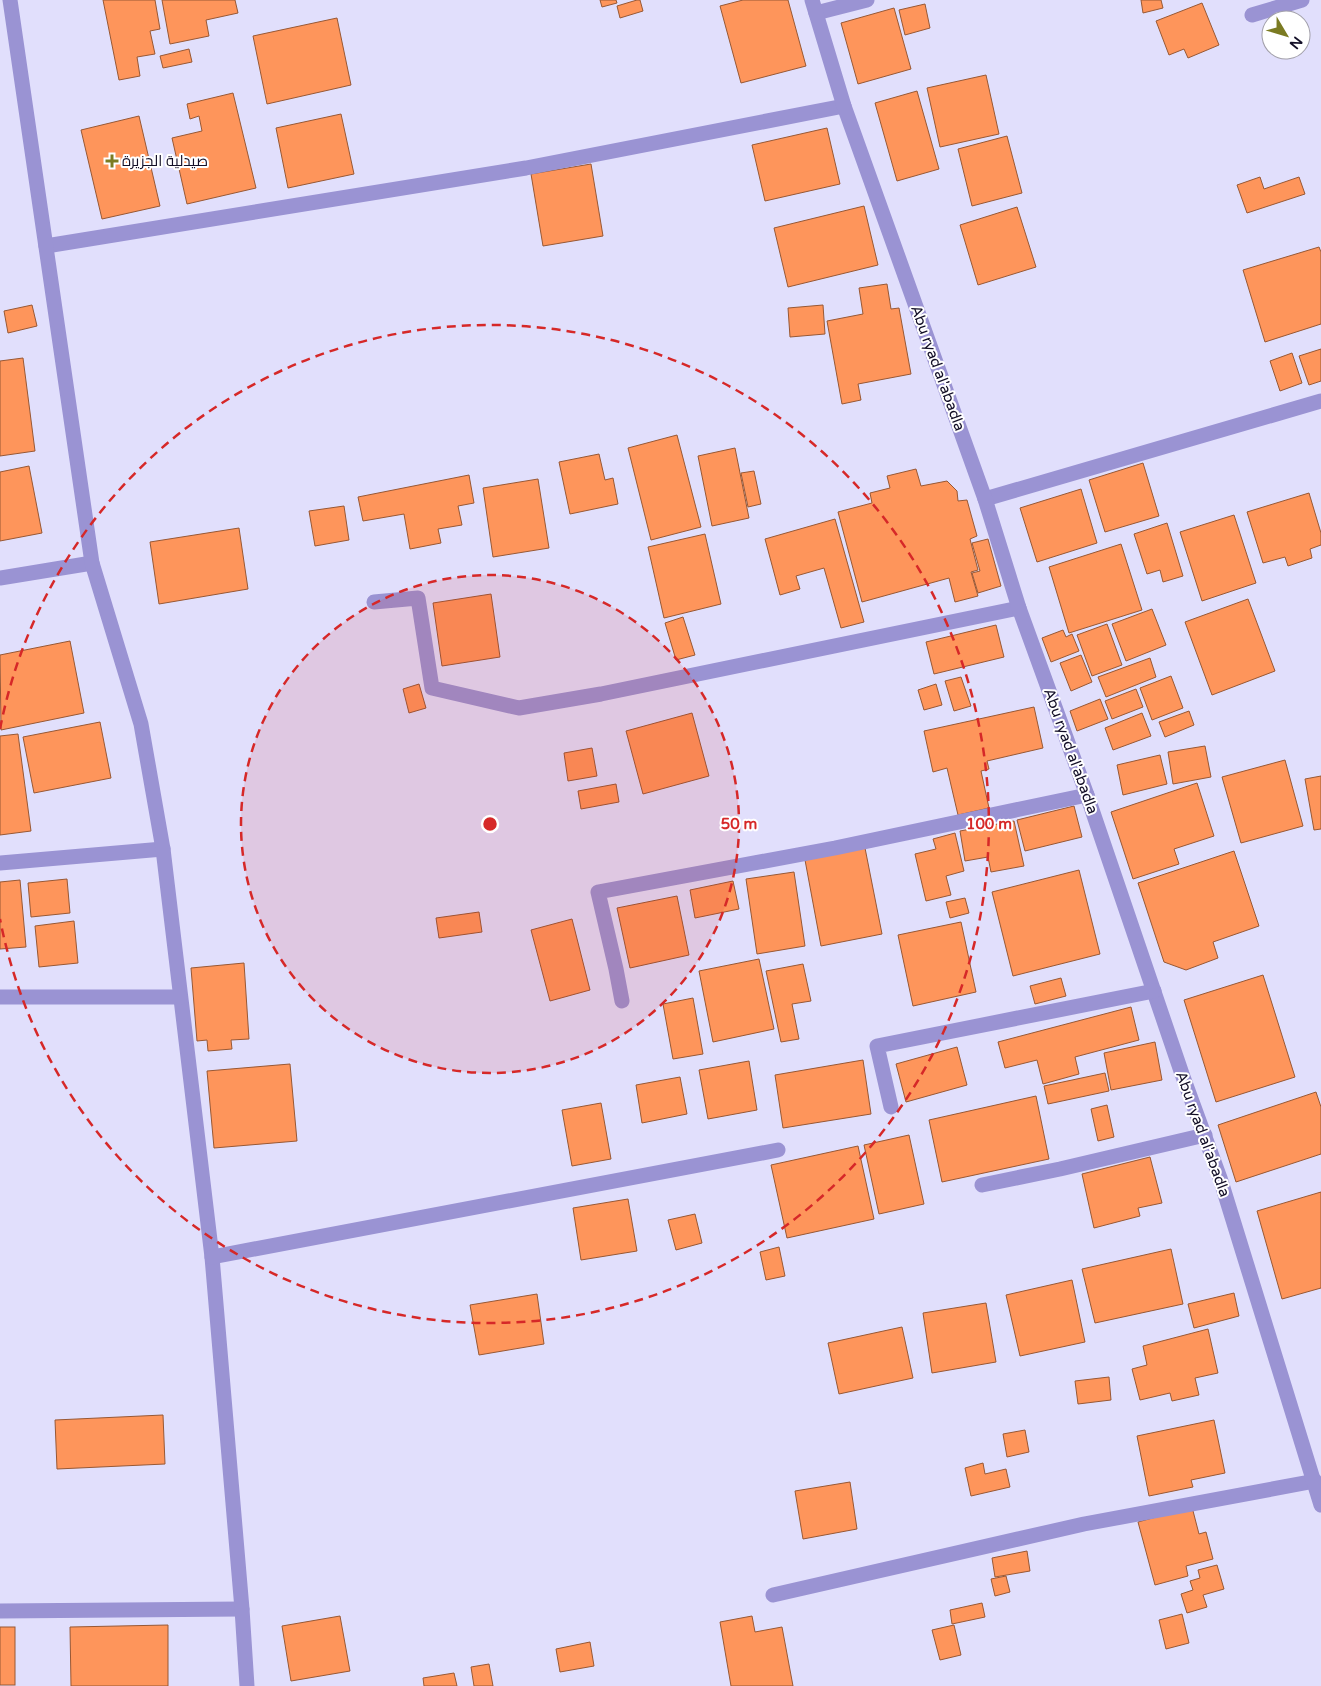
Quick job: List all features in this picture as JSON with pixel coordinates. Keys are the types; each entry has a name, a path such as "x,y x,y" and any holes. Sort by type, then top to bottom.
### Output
{"street":[{"path":"10,0 92,563 140,724 163,849 212,1257 247,1686"},
{"path":"814,7 867,0"},
{"path":"1252,15 1302,0"},
{"name":"Abu ryad al'abadla","path":"814,7 844,106 986,499 1019,608 1087,795 1182,1074 1223,1187 1321,1505"},
{"path":"46,246 526,168 844,106"},
{"path":"986,499 1321,401"},
{"path":"0,578 92,563"},
{"path":"374,602 418,598 432,688 519,708 601,694 1019,608"},
{"path":"622,1001 598,892 835,848 1087,795"},
{"path":"0,863 163,849"},
{"path":"890,1107 877,1046 1154,990"},
{"path":"0,996 180,997"},
{"path":"982,1185 1205,1135"},
{"path":"212,1257 778,1150"},
{"path":"773,1595 1084,1524 1314,1481"},
{"path":"0,1611 242,1608"}],"building":[{"path":"103,0 155,0 160,29 150,31 155,54 137,57 140,76 119,80"},
{"path":"162,0 235,0 238,13 206,20 209,36 170,44"},
{"path":"600,0 616,0 617,3 602,7"},
{"path":"640,0 643,11 620,18 617,6"},
{"path":"743,0 788,0 806,66 741,83 720,6"},
{"path":"1141,0 1161,0 1163,8 1143,13"},
{"path":"1202,3 1219,45 1188,58 1184,49 1169,55 1156,21"},
{"path":"925,4 930,28 905,35 899,10"},
{"path":"894,8 911,69 858,84 841,23"},
{"path":"337,18 351,85 267,104 253,36"},
{"path":"189,49 192,62 163,68 160,56"},
{"path":"986,75 999,134 940,147 927,88"},
{"path":"917,91 939,169 897,181 875,103"},
{"path":"233,93 256,188 187,204 172,138 202,131 199,116 190,119 187,104"},
{"path":"341,114 354,174 288,188 276,128"},
{"path":"139,116 160,206 102,219 81,130"},
{"path":"827,128 840,184 765,201 752,145"},
{"path":"1007,136 1022,193 972,206 958,149"},
{"path":"591,164 603,236 543,246 531,174"},
{"path":"1260,177 1264,189 1299,177 1305,194 1247,213 1237,185"},
{"path":"864,206 878,265 788,287 774,228"},
{"path":"1017,207 1036,267 978,285 960,225"},
{"path":"1319,247 1321,252 1321,324 1265,342 1243,270"},
{"path":"887,284 891,309 899,308 911,374 858,384 861,400 842,404 827,321 863,314 859,288"},
{"path":"32,305 37,326 8,333 4,311"},
{"path":"823,305 825,334 790,337 788,308"},
{"path":"1321,349 1321,381 1309,385 1299,356"},
{"path":"1292,353 1302,383 1280,391 1270,361"},
{"path":"23,358 35,451 0,456 0,361"},
{"path":"677,435 701,527 651,540 628,448"},
{"path":"735,448 749,518 712,526 698,456"},
{"path":"599,454 605,480 613,478 618,504 570,514 559,462"},
{"path":"1143,463 1159,516 1105,532 1089,480"},
{"path":"29,466 42,533 0,541 0,472"},
{"path":"916,469 921,486 947,481 957,491 958,501 967,500 977,536 970,539 978,570 971,572 978,596 955,602 949,578 862,602 838,512 872,503 870,493 890,488 887,476"},
{"path":"754,471 761,504 748,507 741,473"},
{"path":"469,475 474,503 458,506 462,525 438,529 441,543 410,549 404,514 363,521 358,497"},
{"path":"538,479 549,548 493,557 483,488"},
{"path":"1081,489 1097,543 1037,562 1020,508"},
{"path":"1309,493 1321,533 1321,545 1310,549 1312,558 1288,566 1285,557 1263,563 1247,512"},
{"path":"344,506 349,540 315,546 309,511"},
{"path":"1234,515 1256,583 1202,601 1180,532"},
{"path":"835,519 864,622 841,628 824,568 796,576 800,589 780,595 765,539"},
{"path":"1167,523 1183,576 1163,582 1160,570 1147,574 1134,534"},
{"path":"239,528 248,589 159,604 150,542"},
{"path":"705,534 721,604 664,618 648,547"},
{"path":"988,539 1001,586 978,593 972,573 980,571 972,543"},
{"path":"1121,544 1142,610 1069,633 1049,567"},
{"path":"491,594 500,657 442,666 433,603"},
{"path":"1248,599 1275,671 1212,695 1185,622"},
{"path":"1152,609 1166,645 1126,661 1112,624"},
{"path":"683,617 695,655 676,660 665,623"},
{"path":"1107,624 1122,665 1092,676 1077,635"},
{"path":"996,625 1004,657 934,674 926,642"},
{"path":"1063,630 1066,637 1072,634 1079,651 1051,662 1042,638"},
{"path":"70,641 84,713 1,730 0,655"},
{"path":"1081,655 1092,682 1071,691 1060,663"},
{"path":"1150,658 1156,677 1106,697 1098,677"},
{"path":"1171,676 1183,708 1152,720 1140,688"},
{"path":"961,677 971,706 954,711 945,681"},
{"path":"419,684 426,708 409,713 403,689"},
{"path":"936,684 942,705 924,710 918,690"},
{"path":"1136,689 1143,707 1112,719 1105,701"},
{"path":"1100,699 1108,719 1077,731 1070,711"},
{"path":"1034,707 1043,748 987,761 989,769 981,771 989,808 958,815 947,768 933,772 924,731"},
{"path":"1189,711 1194,725 1165,737 1159,722"},
{"path":"692,713 709,776 643,794 626,731"},
{"path":"1142,713 1151,736 1113,750 1105,728"},
{"path":"100,722 111,778 34,793 23,737"},
{"path":"18,734 31,831 0,835 0,736"},
{"path":"1205,746 1211,777 1173,784 1168,752"},
{"path":"592,748 597,776 568,781 564,753"},
{"path":"1160,755 1167,784 1123,795 1117,765"},
{"path":"1285,760 1303,826 1241,843 1222,777"},
{"path":"1321,776 1321,829 1314,830 1305,779"},
{"path":"1197,783 1214,836 1174,849 1179,864 1133,879 1111,812"},
{"path":"616,784 619,802 581,809 578,791"},
{"path":"1074,806 1082,837 1025,851 1017,820"},
{"path":"1014,821 1024,866 991,872 988,857 965,861 960,831"},
{"path":"955,833 964,871 946,876 951,895 926,901 915,854 936,849 933,839"},
{"path":"865,848 882,934 821,946 805,860"},
{"path":"1234,851 1259,926 1213,942 1218,958 1186,970 1164,962 1138,883"},
{"path":"1079,870 1100,954 1013,976 992,892"},
{"path":"794,872 805,946 757,954 746,879"},
{"path":"67,879 70,913 31,917 28,883"},
{"path":"20,880 26,947 0,949 0,882"},
{"path":"733,881 739,909 695,918 690,890"},
{"path":"677,896 689,955 630,968 617,908"},
{"path":"965,898 969,913 950,918 946,902"},
{"path":"479,912 482,932 439,938 436,918"},
{"path":"572,919 590,990 550,1001 531,930"},
{"path":"74,921 78,963 39,967 35,926"},
{"path":"961,922 976,992 913,1006 898,935"},
{"path":"759,959 774,1029 713,1042 699,971"},
{"path":"244,963 249,1039 231,1040 232,1049 208,1051 207,1040 197,1041 191,968"},
{"path":"803,964 811,1001 792,1004 799,1039 781,1042 766,971"},
{"path":"1263,975 1295,1077 1216,1102 1184,1000"},
{"path":"1061,978 1066,996 1035,1004 1030,986"},
{"path":"693,998 703,1054 673,1059 663,1004"},
{"path":"1131,1007 1139,1040 1075,1057 1079,1074 1043,1084 1037,1060 1005,1068 998,1042"},
{"path":"1155,1042 1162,1080 1111,1090 1104,1053"},
{"path":"957,1047 967,1085 906,1102 896,1064"},
{"path":"863,1060 871,1114 783,1128 775,1075"},
{"path":"749,1061 757,1110 708,1119 699,1070"},
{"path":"290,1064 297,1141 214,1148 207,1071"},
{"path":"1105,1073 1109,1091 1048,1104 1044,1086"},
{"path":"680,1077 687,1114 642,1123 636,1085"},
{"path":"1316,1092 1321,1107 1321,1154 1236,1182 1218,1125"},
{"path":"1036,1096 1049,1159 942,1182 929,1120"},
{"path":"601,1103 611,1159 572,1166 562,1110"},
{"path":"1107,1105 1114,1137 1098,1141 1091,1109"},
{"path":"909,1135 924,1204 879,1214 864,1145"},
{"path":"858,1146 874,1219 787,1238 771,1165"},
{"path":"1150,1157 1162,1203 1138,1208 1140,1216 1094,1228 1082,1174"},
{"path":"1321,1192 1321,1288 1282,1299 1257,1211"},
{"path":"628,1199 637,1251 581,1260 573,1208"},
{"path":"695,1214 702,1243 676,1250 668,1220"},
{"path":"779,1247 785,1276 766,1280 760,1252"},
{"path":"1171,1249 1183,1304 1095,1323 1082,1269"},
{"path":"1072,1280 1085,1342 1020,1356 1006,1295"},
{"path":"1234,1293 1239,1316 1194,1328 1188,1304"},
{"path":"537,1294 544,1344 479,1355 470,1305"},
{"path":"986,1303 996,1362 932,1373 923,1313"},
{"path":"902,1327 913,1378 839,1394 828,1343"},
{"path":"1208,1329 1218,1373 1195,1378 1199,1395 1172,1401 1170,1393 1140,1400 1132,1369 1147,1365 1143,1346"},
{"path":"1109,1377 1111,1400 1078,1404 1075,1381"},
{"path":"163,1415 165,1464 57,1469 55,1420"},
{"path":"1214,1420 1225,1473 1191,1480 1193,1487 1149,1496 1137,1436"},
{"path":"1025,1430 1029,1452 1007,1457 1003,1434"},
{"path":"983,1463 985,1474 1006,1469 1010,1487 971,1496 965,1468"},
{"path":"850,1482 857,1529 803,1539 795,1491"},
{"path":"1192,1507 1199,1534 1206,1532 1213,1559 1186,1566 1188,1576 1155,1585 1138,1522"},
{"path":"1027,1551 1030,1571 995,1577 992,1558"},
{"path":"1217,1565 1224,1589 1203,1595 1207,1607 1187,1613 1181,1594 1193,1590 1190,1581 1200,1578 1198,1570"},
{"path":"1006,1576 1010,1592 995,1596 991,1579"},
{"path":"982,1603 985,1617 952,1624 950,1610"},
{"path":"1182,1614 1189,1643 1166,1649 1159,1620"},
{"path":"340,1616 350,1671 291,1681 282,1626"},
{"path":"752,1616 755,1632 782,1627 793,1686 731,1686 720,1622"},
{"path":"168,1625 168,1686 71,1686 70,1627"},
{"path":"954,1625 961,1655 940,1660 932,1630"},
{"path":"0,1627 15,1627 15,1685 0,1685"},
{"path":"590,1642 594,1666 560,1672 556,1649"},
{"path":"489,1664 493,1686 474,1686 471,1667"},
{"path":"454,1673 457,1686 424,1686 423,1678"}],"place":[{"name":"صيدلية الجزيرة","path":"112,161"}]}
